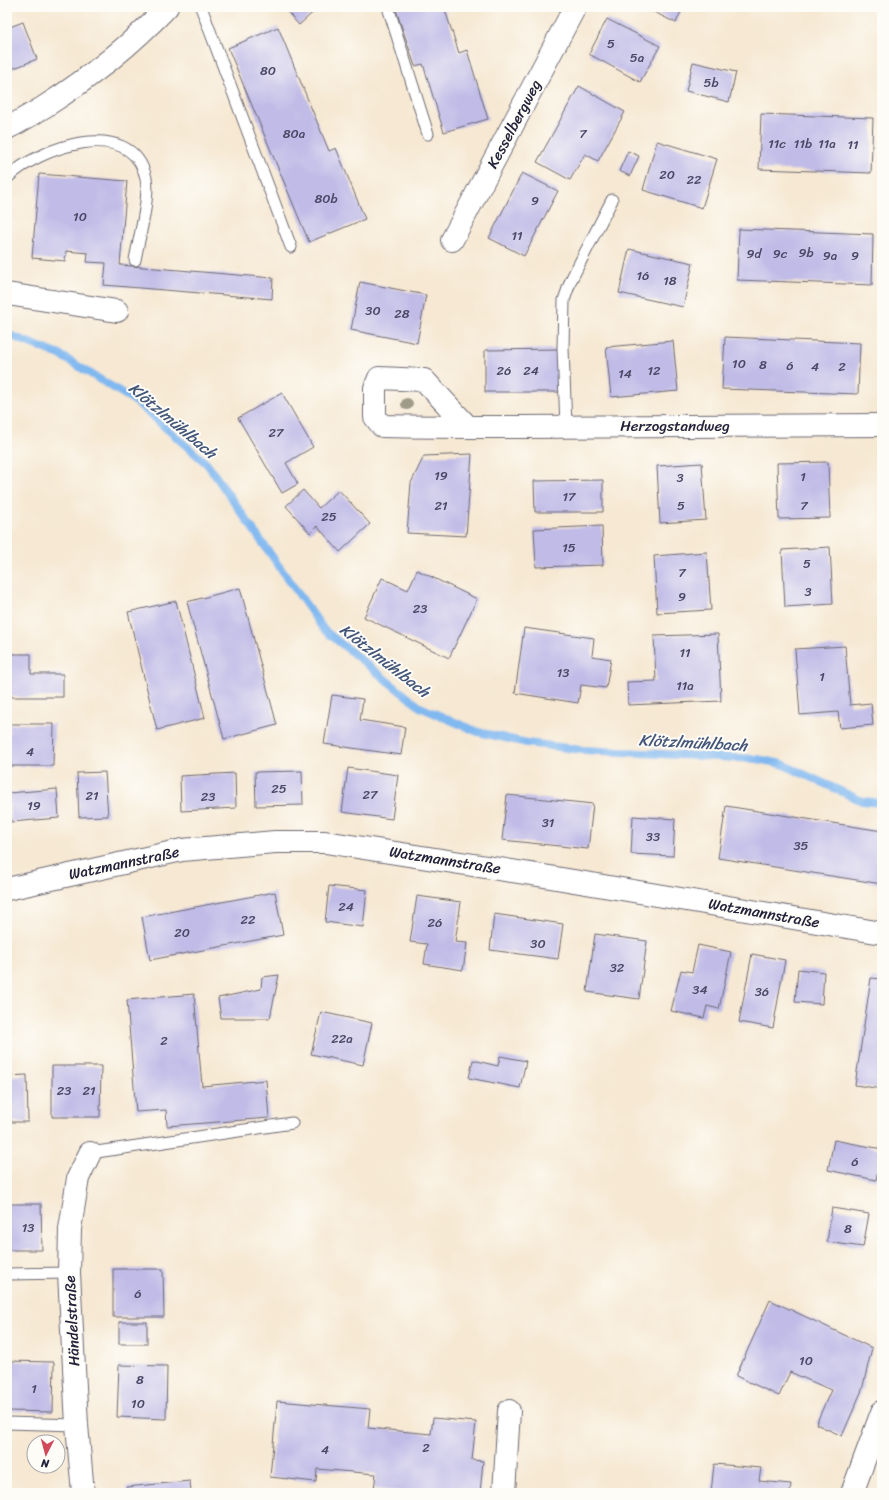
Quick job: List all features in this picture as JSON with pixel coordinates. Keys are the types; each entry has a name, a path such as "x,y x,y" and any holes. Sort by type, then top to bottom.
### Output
{"street":[{"path":"7,128 61,96 116,54 167,7"},
{"name":"Kesselbergweg","path":"452,240 576,7"},
{"path":"7,294 117,311"},
{"name":"Herzogstandweg","path":"468,427 882,425"},
{"name":"Watzmannstraße","path":"7,889 182,850 275,842 325,842 544,876 882,933"},
{"name":"Händelstraße","path":"83,1493 77,1425 69,1273 70,1229 78,1178 90,1153"},
{"path":"504,1493 509,1411"},
{"path":"852,1493 882,1412"}],"lane":[{"path":"201,7 290,247"},
{"path":"388,7 428,134"},
{"path":"7,178 19,167 62,146 88,142 113,143 129,149 139,161 146,178 147,193 135,260"},
{"path":"566,427 563,348 564,300 572,280 612,200"},
{"path":"90,1153 292,1123"},
{"path":"7,1274 69,1273"},
{"path":"7,1423 77,1425"}],"building":[{"path":"283,7 319,7 299,25"},
{"path":"395,7 444,7 459,53 467,50 488,119 444,132 423,64 415,66"},
{"path":"644,7 683,7 676,23"},
{"path":"607,19 660,46 640,82 589,54"},
{"path":"23,22 37,59 7,71 7,28"},
{"path":"278,27 329,151 336,148 365,219 309,242 228,48"},
{"path":"693,62 736,72 729,102 686,91"},
{"path":"579,86 625,112 598,161 585,154 570,180 537,162"},
{"path":"761,114 873,118 871,173 759,169"},
{"path":"657,141 717,159 702,208 643,190"},
{"path":"628,151 639,156 630,176 619,171"},
{"path":"522,173 558,191 524,256 489,238"},
{"path":"39,174 127,181 120,265 273,278 272,299 104,285 106,263 87,262 88,253 66,251 65,261 32,258"},
{"path":"739,229 873,234 872,285 737,280"},
{"path":"629,249 693,263 683,307 619,293"},
{"path":"360,282 426,295 417,343 351,330"},
{"path":"725,337 860,343 858,394 722,389"},
{"path":"673,341 678,391 611,397 606,347"},
{"path":"562,349 563,392 485,392 485,350"},
{"path":"282,393 313,447 286,463 298,484 282,493 238,418"},
{"path":"472,454 466,536 407,533 411,483 424,456"},
{"path":"828,462 830,518 779,519 777,463"},
{"path":"702,463 706,520 660,523 657,466"},
{"path":"603,480 603,512 535,512 534,481"},
{"path":"303,490 319,508 339,490 370,524 340,552 317,526 310,533 286,506"},
{"path":"602,526 603,565 536,567 534,529"},
{"path":"830,547 833,604 785,607 782,550"},
{"path":"707,552 711,610 657,613 654,556"},
{"path":"417,570 477,599 449,658 364,617 382,578 408,590"},
{"path":"240,588 277,725 224,739 187,602"},
{"path":"176,601 205,718 157,730 128,612"},
{"path":"524,628 594,638 592,656 611,659 606,688 581,685 578,703 515,693"},
{"path":"718,634 721,701 628,705 627,682 656,681 654,636"},
{"path":"845,646 850,705 871,703 873,725 840,728 838,712 800,715 795,649"},
{"path":"7,654 31,654 31,674 63,674 63,697 9,697"},
{"path":"332,695 363,699 360,720 405,727 401,755 324,744"},
{"path":"10,724 54,724 53,766 7,766 7,737 9,737"},
{"path":"348,768 398,775 392,819 342,812"},
{"path":"302,771 303,805 256,806 255,772"},
{"path":"105,772 108,816 79,817 77,773"},
{"path":"235,773 236,808 181,811 180,776"},
{"path":"57,789 59,818 11,822 8,793"},
{"path":"507,795 593,804 588,849 502,840"},
{"path":"726,806 882,831 882,884 718,858"},
{"path":"633,816 675,819 673,856 631,854"},
{"path":"329,886 367,890 363,927 325,922"},
{"path":"275,892 283,935 150,960 142,917"},
{"path":"417,896 461,902 455,942 467,943 463,970 424,964 427,944 410,942"},
{"path":"494,914 563,924 558,959 490,950"},
{"path":"595,934 647,941 639,999 587,992"},
{"path":"698,945 731,952 719,1009 707,1006 704,1018 671,1011 681,970 692,972"},
{"path":"752,954 785,960 773,1028 739,1022"},
{"path":"798,969 824,972 822,1004 795,1002"},
{"path":"279,975 270,1018 221,1018 218,998 261,989 262,977"},
{"path":"871,978 882,979 882,1089 855,1085"},
{"path":"194,994 202,1086 266,1080 269,1118 167,1126 166,1110 136,1112 127,1000"},
{"path":"321,1012 372,1023 363,1065 311,1054"},
{"path":"500,1056 526,1061 520,1088 469,1078 473,1060 498,1066"},
{"path":"52,1066 101,1066 100,1117 52,1117"},
{"path":"27,1075 28,1122 7,1122 7,1076"},
{"path":"834,1140 882,1149 876,1180 828,1170"},
{"path":"7,1204 41,1204 42,1250 7,1250"},
{"path":"832,1208 869,1214 863,1247 827,1242"},
{"path":"113,1269 163,1269 164,1317 113,1317"},
{"path":"770,1300 872,1348 862,1390 842,1436 816,1424 831,1390 790,1372 779,1396 736,1376"},
{"path":"119,1322 147,1322 147,1344 119,1344"},
{"path":"7,1361 54,1362 53,1412 7,1411"},
{"path":"119,1365 167,1366 166,1419 117,1417"},
{"path":"277,1401 370,1409 368,1428 431,1434 433,1418 476,1422 472,1460 483,1461 480,1493 416,1493 374,1489 376,1474 317,1469 316,1482 270,1477"},
{"path":"714,1464 761,1468 759,1481 791,1484 790,1493 711,1493"},
{"path":"190,1481 191,1493 127,1493 126,1487"},
{"path":"14,1488 29,1493 12,1493"}],"waterway":[{"name":"Klötzlmühlbach","path":"7,334 60,355 135,401 207,464 324,630 420,707 478,732 527,743 583,750 757,759 782,764 862,801 882,803"}]}
